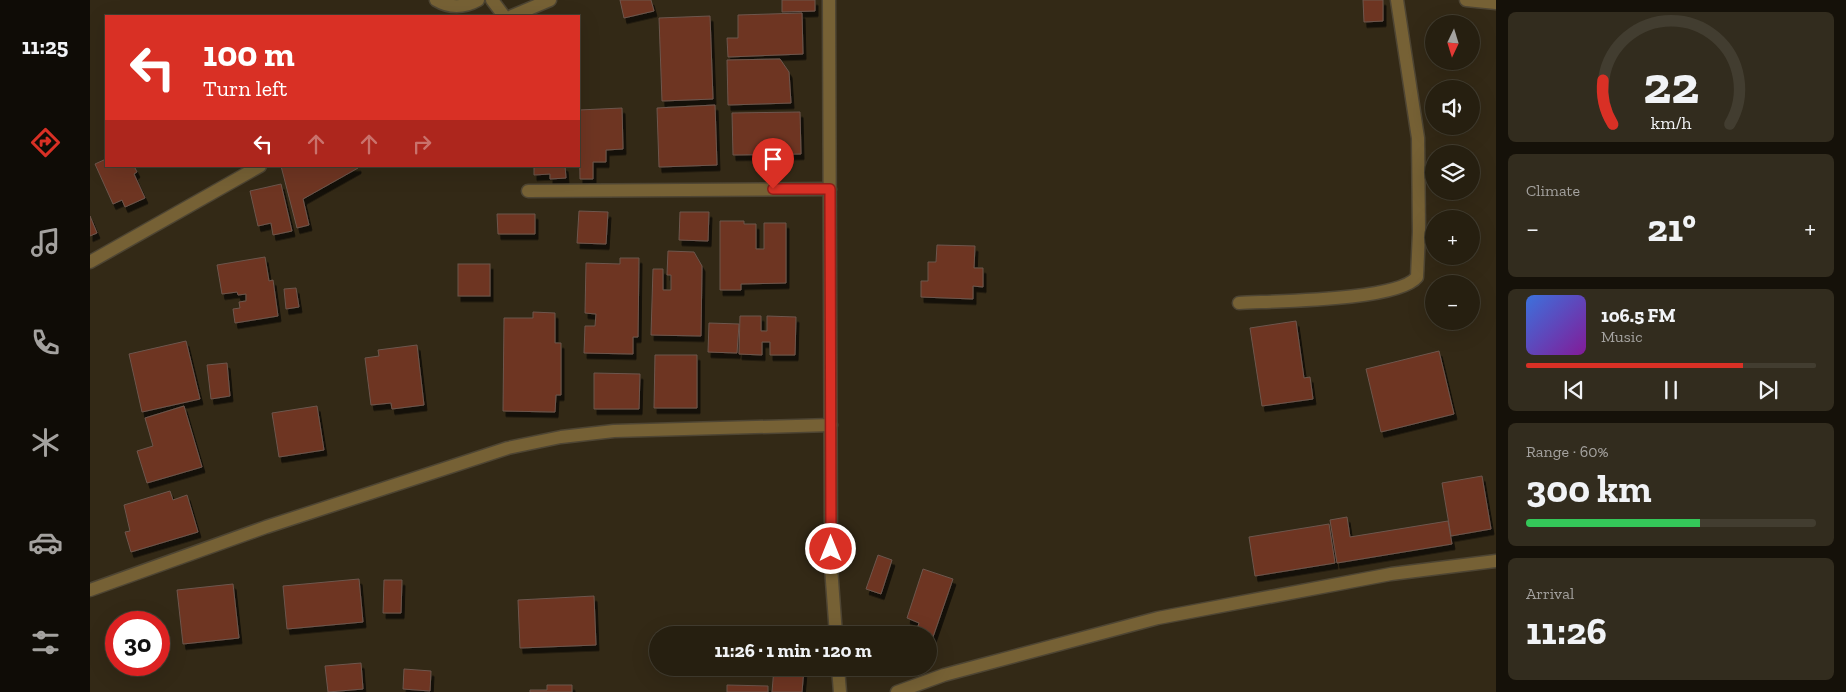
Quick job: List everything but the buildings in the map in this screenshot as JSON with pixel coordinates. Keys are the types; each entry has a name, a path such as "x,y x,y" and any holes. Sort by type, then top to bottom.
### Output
{"street":[{"path":"436,0 445,6 468,6 478,0"},
{"path":"492,0 503,15"},
{"path":"514,15 550,0"},
{"path":"829,0 831,567 835,626"},
{"path":"1239,303 1340,298 1388,291 1413,283 1417,277 1419,232 1418,138 1397,0"},
{"path":"1474,0 1496,3"},
{"path":"90,262 258,167"},
{"path":"528,191 830,189"},
{"path":"90,590 266,527 508,448 561,437 614,432 831,425"},
{"path":"897,692 944,675 1158,618 1391,574 1496,561"},
{"path":"839,676 840,692"}],"route":[{"path":"773,189 830,189 831,549"}]}
